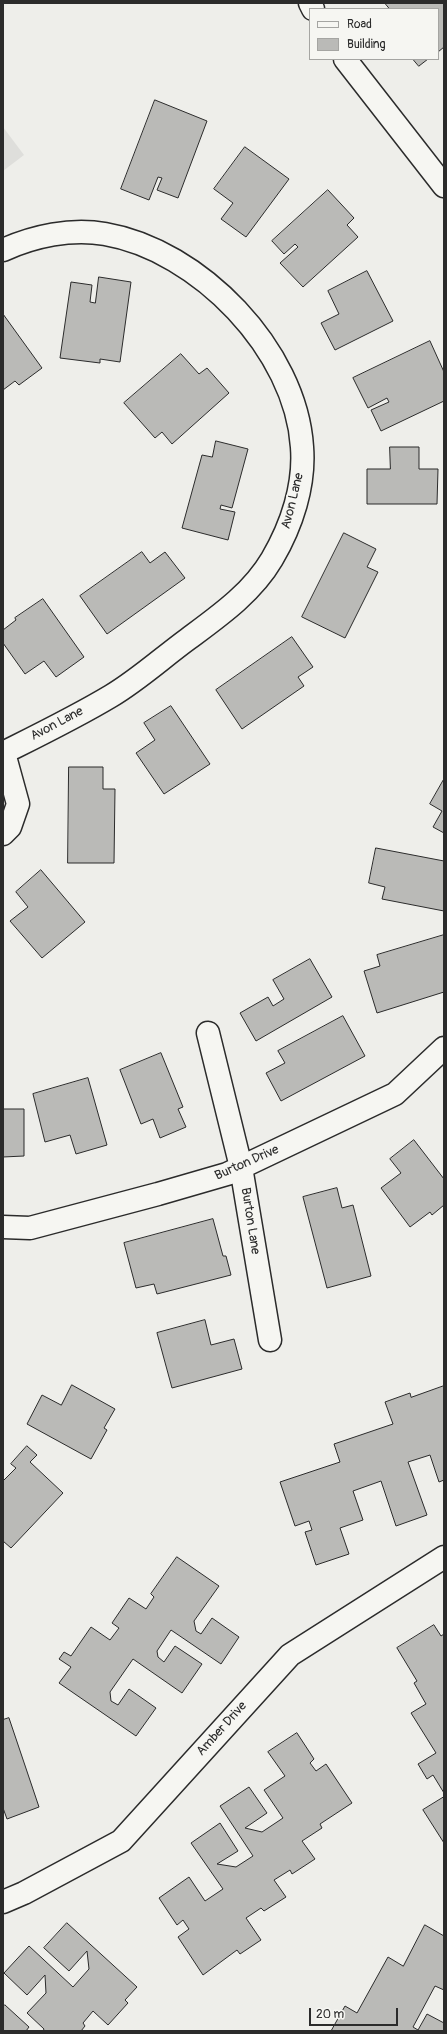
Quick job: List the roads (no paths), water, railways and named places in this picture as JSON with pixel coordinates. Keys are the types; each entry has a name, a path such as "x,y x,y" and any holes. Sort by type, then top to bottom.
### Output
{"street":[{"path":"347,60 444,186"},
{"name":"Avon Lane","path":"3,250 55,234 83,232 104,234 130,240 150,248 191,271 225,298 256,332 268,350 285,382 298,421 302,446 302,473 298,496 284,536 272,560 245,593 221,614 112,696 3,753"},
{"path":"3,753 18,804 10,827 3,834"},
{"name":"Burton Lane","path":"208,1033 241,1167 270,1340"},
{"name":"Burton Drive","path":"3,1227 30,1228 227,1174 395,1094 444,1048"},
{"name":"Amber Drive","path":"3,1902 24,1893 121,1841 290,1655 444,1557"}]}
